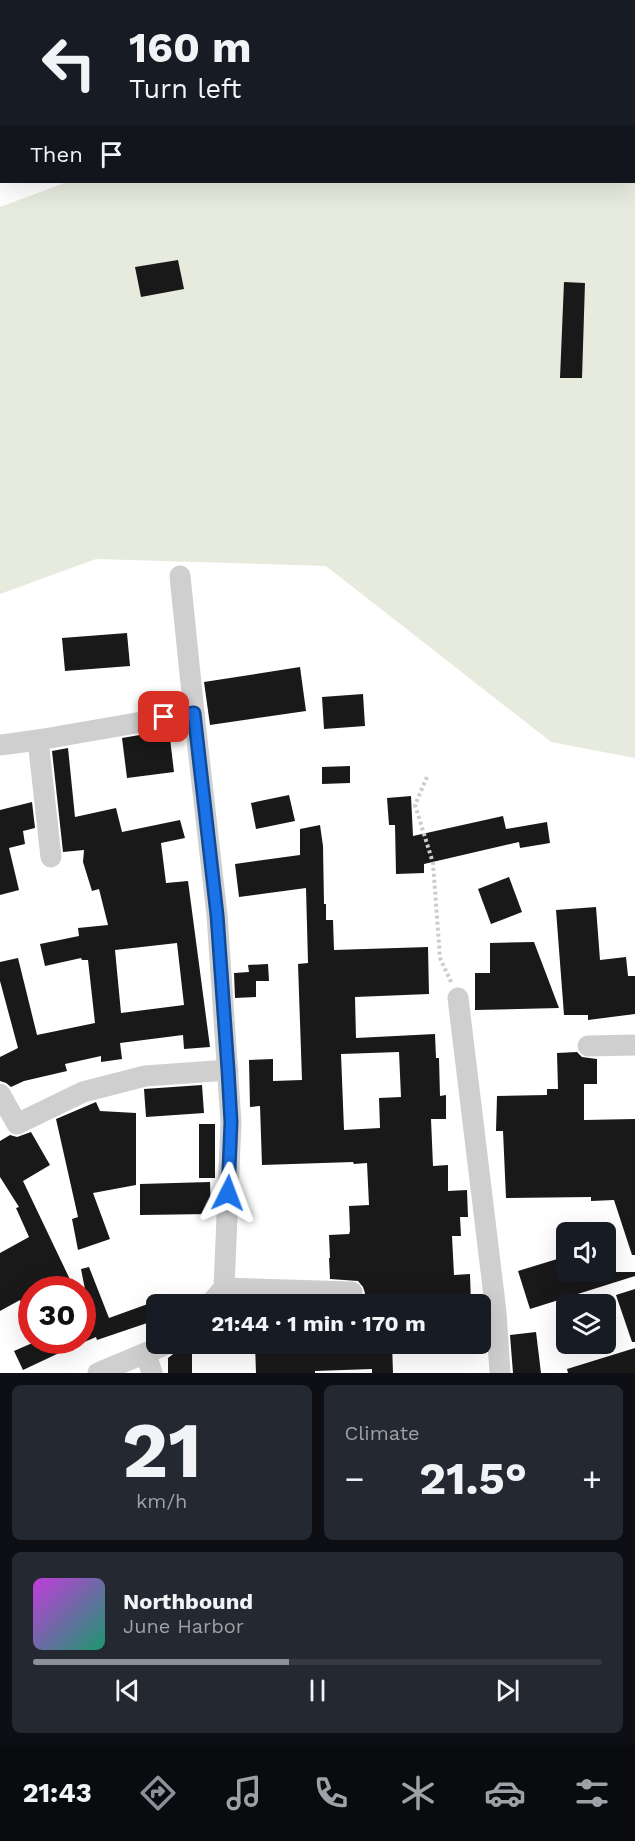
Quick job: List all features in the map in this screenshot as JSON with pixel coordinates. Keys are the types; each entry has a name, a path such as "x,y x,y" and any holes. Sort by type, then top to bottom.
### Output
{"street":[{"path":"180,576 217,915 231,1122 224,1288 219,1294"},
{"path":"0,745 194,713"},
{"path":"38,740 51,857"},
{"path":"458,998 496,1312 500,1373"},
{"path":"588,1046 635,1045"},
{"path":"0,1094 17,1124 83,1092 124,1081 145,1076 228,1070"},
{"path":"224,1288 352,1292"},
{"path":"98,1373 149,1364"}],"path":[{"path":"427,777 415,805 433,863 440,958 458,998"}],"shaded area":[{"path":"64,183 635,183 635,758 551,742 326,566 96,559 0,594 0,207"}],"building":[{"path":"178,260 184,289 141,297 135,267"},
{"path":"564,282 585,283 582,378 560,378"},
{"path":"127,633 130,666 65,671 62,638"},
{"path":"300,667 306,711 210,725 204,682"},
{"path":"363,694 365,726 324,729 322,697"},
{"path":"169,730 174,772 127,778 122,738"},
{"path":"68,748 75,817 116,808 122,832 180,820 185,838 161,843 166,883 188,881 210,1047 184,1049 183,1035 120,1043 122,1059 101,1062 101,1056 65,1064 67,1071 24,1081 11,1087 0,1081 0,1057 18,1048 0,981 0,962 18,958 37,1035 95,1023 88,960 81,958 45,966 40,944 79,936 78,928 108,925 99,889 92,891 83,862 84,850 63,852 52,751","holes":["177,943 184,1005 121,1013 115,950"]},
{"path":"350,766 350,783 322,784 322,767"},
{"path":"289,795 295,821 256,829 251,803"},
{"path":"411,796 413,836 503,816 506,829 547,822 550,843 520,848 519,842 424,864 424,873 396,874 395,825 389,825 387,798"},
{"path":"32,802 35,828 23,831 25,844 9,848 19,890 0,895 0,810"},
{"path":"320,825 323,846 324,904 326,904 326,920 333,920 334,950 428,947 429,994 355,997 356,1038 435,1034 436,1058 439,1058 440,1096 446,1095 446,1119 431,1119 433,1166 448,1165 448,1191 467,1190 468,1217 460,1217 461,1236 452,1236 454,1275 470,1274 471,1294 364,1294 358,1281 330,1279 329,1235 349,1234 349,1206 369,1205 367,1163 262,1165 260,1106 250,1107 249,1060 273,1059 273,1081 302,1080 298,964 308,963 306,888 239,897 235,864 300,855 300,829","holes":["399,1052 401,1097 379,1098 380,1128 344,1130 341,1054"]},
{"path":"509,877 522,912 491,924 478,889"},
{"path":"596,907 600,960 626,957 628,976 635,976 635,1014 588,1020 588,1015 564,1015 556,910"},
{"path":"534,942 559,1008 475,1010 475,973 490,973 490,943"},
{"path":"268,964 269,981 256,981 256,997 235,998 234,973 249,972 248,965"},
{"path":"577,1052 582,1057 597,1059 597,1084 584,1084 584,1120 635,1119 635,1255 632,1255 614,1200 591,1201 591,1197 506,1198 503,1131 496,1131 497,1096 547,1095 547,1089 558,1089 557,1053"},
{"path":"202,1085 204,1113 146,1117 144,1089"},
{"path":"96,1102 100,1111 136,1113 136,1185 93,1193 110,1239 78,1250 72,1219 78,1217 56,1119"},
{"path":"199,1124 215,1124 215,1178 199,1178"},
{"path":"31,1132 50,1165 23,1181 68,1276 18,1276 18,1301 0,1311 0,1253 29,1237 16,1208 19,1207 0,1177 0,1141 10,1135 17,1137"},
{"path":"210,1182 211,1214 140,1215 140,1184"},
{"path":"556,1259 556,1282 616,1282 578,1294 556,1294 556,1301 530,1309 518,1271"},
{"path":"89,1267 93,1276 82,1276 81,1269"},
{"path":"616,1272 635,1272 635,1276 616,1282"},
{"path":"96,1285 109,1318 146,1305 146,1323 97,1340"},
{"path":"635,1289 635,1342 632,1342 616,1295"},
{"path":"536,1332 541,1373 513,1373 510,1335"},
{"path":"635,1348 635,1373 568,1373 567,1369"},
{"path":"18,1349 18,1354 57,1354 23,1370 14,1351"},
{"path":"173,1354 192,1354 192,1373 168,1373 168,1358"},
{"path":"255,1354 392,1354 393,1373 372,1373 372,1369 315,1371 315,1373 256,1373"}],"route":[{"path":"164,717 194,713 217,915 228,1070 231,1122 228,1193"}]}
